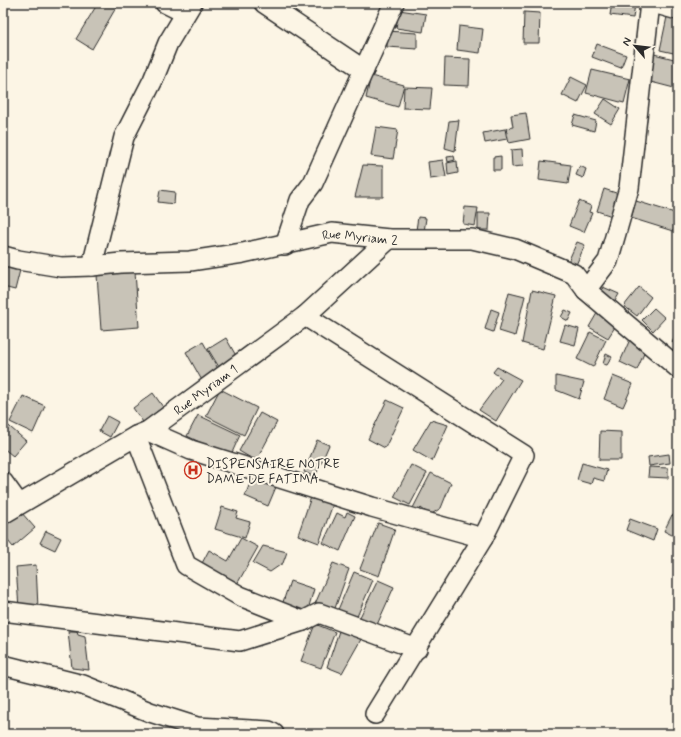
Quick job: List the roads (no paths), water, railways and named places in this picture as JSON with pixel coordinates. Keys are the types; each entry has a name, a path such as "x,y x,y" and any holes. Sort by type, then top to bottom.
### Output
{"street":[{"path":"92,266 124,137 153,80 168,43 188,8 165,3"},
{"path":"264,3 364,70"},
{"path":"284,245 300,200 313,183 394,3"},
{"path":"586,290 608,261 629,188 651,3 678,10"},
{"name":"Rue Myriam 2","path":"3,256 18,260 61,266 92,266 121,263 190,261 284,245 332,233 389,239 472,239 515,249 574,274 586,290 678,368"},
{"name":"Rue Myriam 1","path":"3,514 142,433 305,316 389,239"},
{"path":"305,316 524,455 483,538 417,649 375,714"},
{"path":"142,433 191,450 372,506 483,538"},
{"path":"142,433 186,565 240,596 303,621"},
{"path":"3,482 19,504"},
{"path":"3,611 240,641 303,621 319,613 417,649"},
{"path":"3,665 83,685 150,712 197,727 269,731 274,734"}],"place":[{"name":"DISPENSAIRE NOTRE DAME DE FATIMA","path":"193,470"}]}
